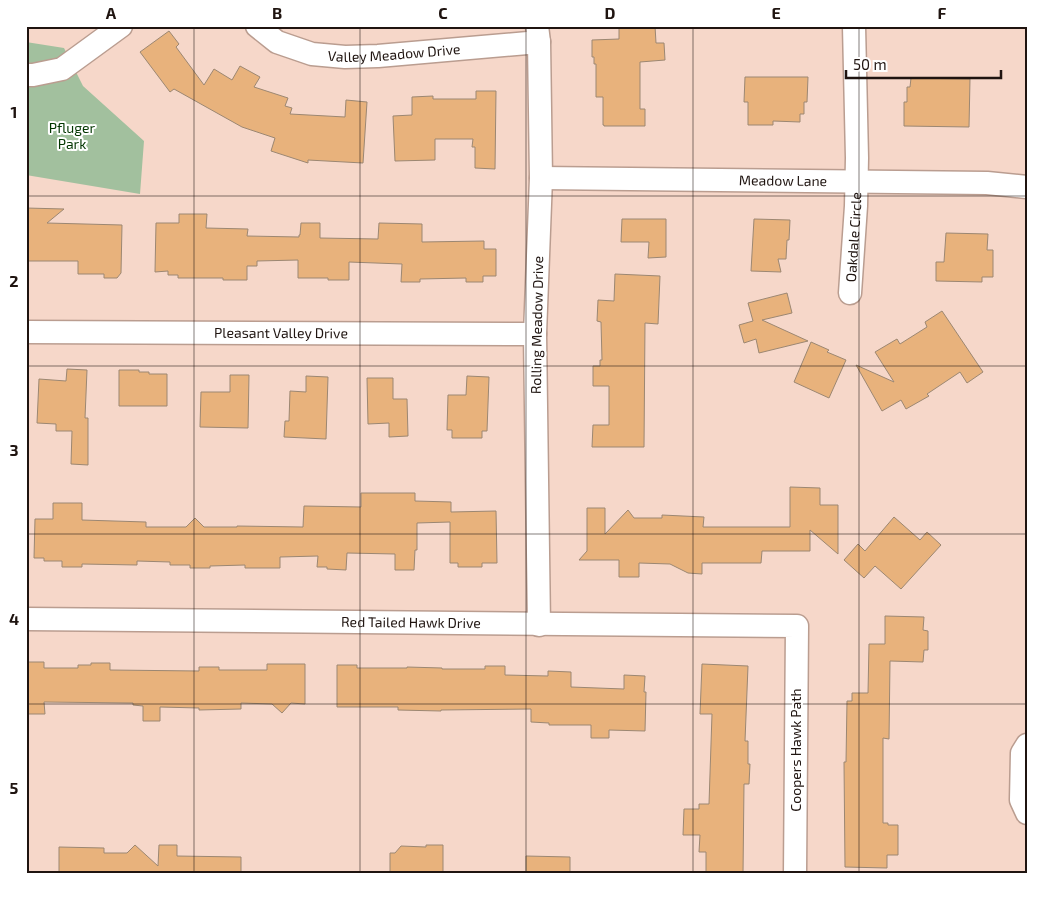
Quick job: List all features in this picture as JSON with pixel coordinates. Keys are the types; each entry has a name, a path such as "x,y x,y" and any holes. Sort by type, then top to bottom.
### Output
{"street":[{"path":"26,75 62,68 121,26"},
{"name":"Valley Meadow Drive","path":"256,26 277,42 312,54 345,57 388,55 538,34"},
{"name":"Oakdale Circle","path":"850,293 857,181 854,26"},
{"name":"Rolling Meadow Drive","path":"538,34 541,178 535,334 539,624"},
{"name":"Meadow Lane","path":"541,178 987,183 1027,187"},
{"name":"Pleasant Valley Drive","path":"26,332 535,334"},
{"name":"Red Tailed Hawk Drive","path":"26,619 797,626"},
{"name":"Coopers Hawk Path","path":"795,874 797,626"},
{"path":"1027,745 1022,753 1021,800 1027,813"}],"green space":[{"name":"Pfluger Park","path":"26,42 64,48 83,86 144,141 140,194 26,175"}],"building":[{"path":"619,26 655,26 656,43 664,43 665,60 640,62 640,109 645,109 645,126 603,125 603,97 596,97 596,64 594,64 594,57 592,57 592,40 619,39"},
{"path":"169,31 179,44 176,47 204,85 214,69 232,80 240,66 260,77 254,87 288,98 285,106 292,108 290,114 345,117 346,100 367,102 363,163 308,160 308,163 271,151 275,138 242,127 174,89 170,92 140,52"},
{"path":"745,77 808,77 807,102 804,102 804,114 800,114 800,122 773,121 773,125 748,125 748,102 744,102"},
{"path":"911,78 970,79 969,127 904,126 904,102 907,102 907,87 910,87"},
{"path":"476,91 496,91 495,169 475,168 475,147 472,147 473,139 435,139 435,160 395,161 393,116 412,115 412,97 433,96 433,99 476,99"},
{"path":"26,208 64,209 47,223 122,225 121,273 117,278 104,278 104,274 78,274 78,261 26,261"},
{"path":"179,214 207,214 206,228 248,229 247,236 299,237 301,223 320,223 320,238 378,239 379,223 422,224 422,242 484,241 484,249 496,249 496,276 483,276 483,282 466,282 466,278 420,279 420,282 401,282 402,264 349,262 349,280 298,278 298,260 257,261 257,266 247,266 247,280 178,278 178,275 168,275 168,271 155,272 156,223 179,223"},
{"path":"622,219 666,219 666,257 648,258 649,242 621,242"},
{"path":"754,219 790,220 786,259 778,259 781,272 751,271"},
{"path":"946,233 988,234 987,250 993,250 993,277 982,277 982,282 936,281 936,262 944,262"},
{"path":"615,274 660,276 658,324 645,323 644,447 592,447 593,425 609,425 609,386 593,386 593,366 600,366 600,360 602,360 601,322 597,321 598,300 614,301"},
{"path":"787,293 792,313 762,320 808,341 759,353 756,339 744,343 739,325 753,321 748,303"},
{"path":"942,311 983,372 967,383 960,372 927,394 929,396 906,409 901,400 882,411 856,365 894,382 875,352 897,339 900,344 927,327 925,322"},
{"path":"811,342 829,350 827,352 846,360 829,398 794,382"},
{"path":"67,369 87,370 85,418 88,418 88,465 71,464 72,431 56,431 56,424 37,423 39,379 66,381"},
{"path":"119,370 139,370 139,372 149,372 149,374 167,374 167,406 119,406"},
{"path":"230,375 249,375 248,428 200,427 201,392 230,392"},
{"path":"306,376 328,377 326,439 284,437 285,421 289,421 290,391 306,392"},
{"path":"467,376 489,377 487,431 482,431 482,438 452,438 452,430 447,430 448,395 466,395"},
{"path":"367,378 393,378 393,399 407,399 408,436 389,437 389,423 368,424"},
{"path":"790,487 820,488 820,505 838,505 838,554 810,530 810,551 762,551 761,563 702,563 702,574 688,573 670,564 639,563 639,577 619,577 619,560 579,560 587,551 587,508 605,508 605,534 628,510 634,518 662,518 662,515 704,517 703,527 790,527"},
{"path":"361,493 415,493 415,501 451,502 451,512 496,511 497,563 482,563 482,567 458,567 458,563 450,563 450,522 417,523 417,550 415,550 414,570 395,570 395,554 347,553 346,570 317,567 318,556 280,557 280,568 245,568 245,565 190,568 190,565 170,565 170,562 137,561 137,565 82,564 82,567 62,567 62,561 44,561 44,558 34,558 35,519 53,519 53,503 82,503 82,520 146,522 146,527 186,527 195,518 204,527 303,527 304,506 361,507"},
{"path":"894,517 920,540 927,532 941,545 901,589 875,566 864,578 844,560 858,544 865,551"},
{"path":"885,616 924,617 923,630 928,631 928,650 924,650 923,662 890,661 889,739 883,738 883,823 898,825 898,855 887,855 887,868 845,867 844,762 846,762 847,701 852,701 852,693 868,693 869,644 885,644"},
{"path":"26,662 44,662 44,668 78,668 78,665 110,663 110,670 199,671 199,667 219,667 219,670 267,670 267,664 305,664 305,704 291,703 282,713 272,704 241,703 241,709 199,710 199,708 160,707 160,721 143,721 143,706 133,705 133,703 44,702 45,714 26,714"},
{"path":"702,664 748,666 745,741 748,741 748,764 750,764 749,784 744,784 743,874 706,874 706,852 699,852 700,835 683,835 684,809 699,809 699,804 709,804 712,714 700,714"},
{"path":"337,665 357,665 357,668 407,667 442,669 485,669 485,666 505,666 505,675 548,676 548,671 571,672 571,687 624,689 624,675 645,676 645,731 609,730 609,738 591,738 591,725 549,725 549,723 531,722 531,709 441,711 398,710 398,707 337,707"},
{"path":"135,845 158,866 159,845 177,845 177,856 241,857 241,874 59,874 59,847 104,848 104,853 127,853"},
{"path":"426,845 443,845 443,874 390,874 390,853 395,853 401,846 426,847"},
{"path":"526,856 570,857 570,874 526,874"}]}
